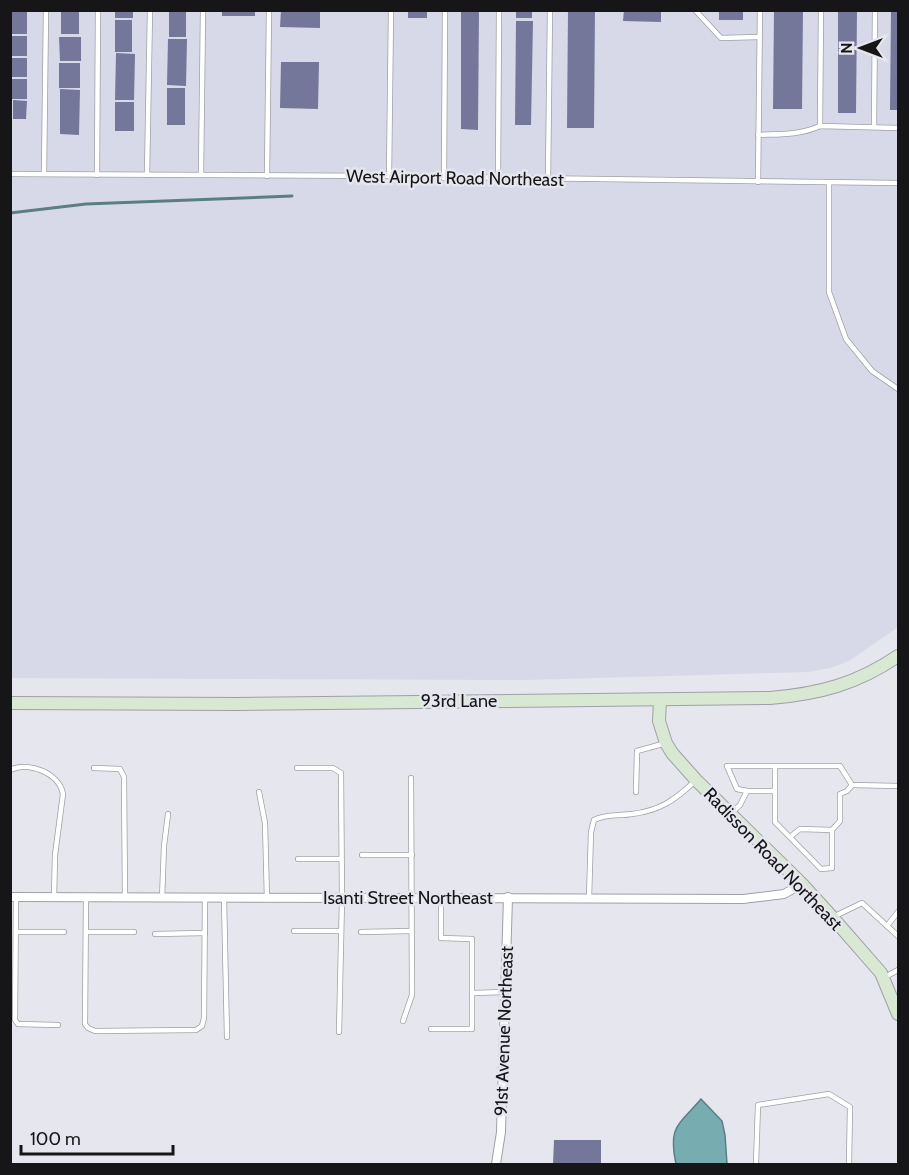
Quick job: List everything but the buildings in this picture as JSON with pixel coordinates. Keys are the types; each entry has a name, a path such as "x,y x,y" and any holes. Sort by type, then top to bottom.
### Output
{"street":[{"name":"93rd Lane","path":"10,703 237,704 770,698 814,693 853,682 898,656"},
{"name":"Radisson Road Northeast","path":"660,700 659,721 666,743 696,780 833,918 880,973 898,1014"},
{"name":"Isanti Street Northeast","path":"13,897 743,899 784,894 802,885"},
{"name":"91st Avenue Northeast","path":"496,1164 501,1132 508,897"}],"lane":[{"path":"44,174 46,10"},
{"path":"97,174 99,10"},
{"path":"147,175 150,10"},
{"path":"201,175 203,10"},
{"path":"267,176 269,10"},
{"path":"389,176 391,10"},
{"path":"444,177 445,10"},
{"path":"498,178 499,10"},
{"path":"548,179 550,10"},
{"path":"695,10 721,38 759,37"},
{"path":"758,182 760,10"},
{"path":"820,126 821,10"},
{"path":"874,127 875,10"},
{"path":"758,135 798,133 820,126 898,128"},
{"name":"West Airport Road Northeast","path":"10,174 389,176 898,183"},
{"path":"829,183 829,292 846,339 872,371 898,389"},
{"path":"636,792 637,751 666,743"},
{"path":"775,791 737,789 727,766 840,766 852,785"},
{"path":"775,766 775,822 821,869 832,868 832,830 840,820 840,794 852,785"},
{"path":"10,770 16,767 41,771 54,777 61,786 63,794 55,855 54,898"},
{"path":"94,768 120,769 124,777 125,898"},
{"path":"297,768 333,768 341,773 342,898 339,1032"},
{"path":"403,1021 412,995 411,778"},
{"path":"590,898 591,832 594,820 602,816 634,814 662,807 675,800 696,780"},
{"path":"852,785 898,786"},
{"path":"730,814 740,805 747,791"},
{"path":"259,792 266,823 267,899"},
{"path":"162,898 168,814"},
{"path":"790,837 800,829 832,830"},
{"path":"362,855 412,855"},
{"path":"298,859 341,859"},
{"path":"13,897 16,932 15,1020 18,1024 58,1025"},
{"path":"86,898 85,1024 95,1031 196,1030 202,1026 204,1018 205,899"},
{"path":"431,1029 472,1029 471,939 441,938 441,898"},
{"path":"224,899 227,1037"},
{"path":"833,918 862,903 898,936"},
{"path":"887,926 898,912"},
{"path":"361,932 411,931"},
{"path":"16,932 64,932"},
{"path":"86,932 134,932"},
{"path":"294,932 341,932"},
{"path":"155,934 205,933"},
{"path":"883,979 898,970"},
{"path":"472,993 506,992"},
{"path":"756,1164 758,1105 829,1094 850,1107 849,1164"}],"shaded area":[{"path":"11,11 898,11 898,627 849,661 809,672 526,680 11,678"}],"water":[{"path":"701,1099 722,1121 727,1164 676,1164 674,1134 681,1121"}],"waterway":[{"path":"10,213 86,204 292,196"}]}
